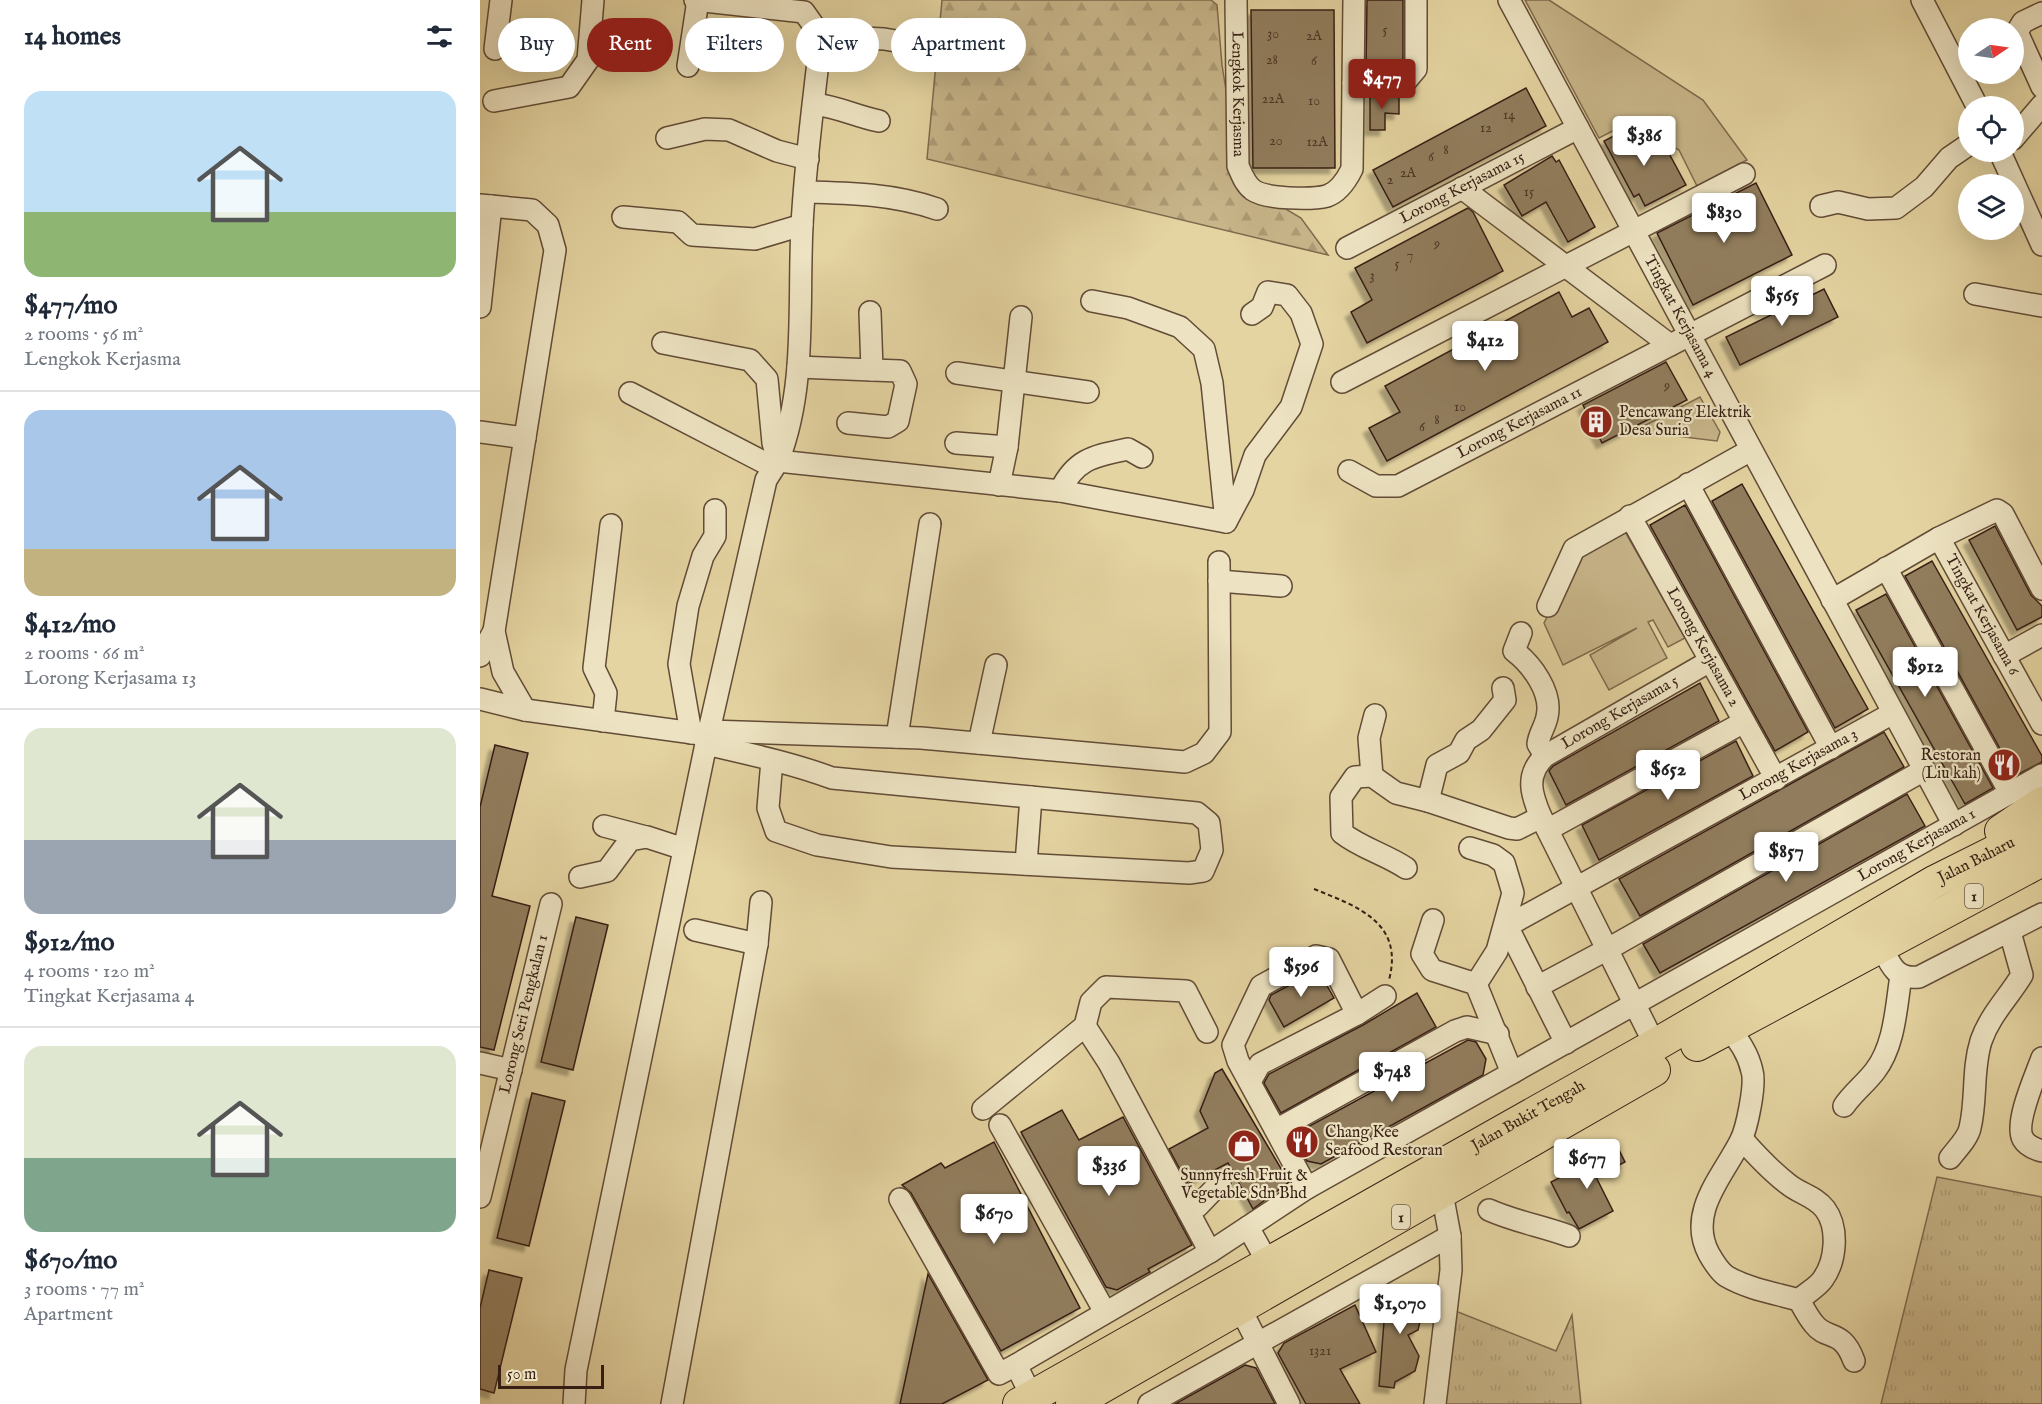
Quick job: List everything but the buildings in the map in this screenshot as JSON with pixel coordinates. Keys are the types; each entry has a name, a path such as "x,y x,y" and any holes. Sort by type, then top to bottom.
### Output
{"highway":[{"path":"1922,889 2023,814 2042,803"},
{"name":"Jalan Baharu","path":"1922,889 2042,828"},
{"name":"Jalan Baharu","path":"1894,939 2042,860"},
{"path":"1894,939 1978,902 2042,878"},
{"name":"Jalan Bukit Tengah","path":"1026,1400 1655,1045 1922,889"},
{"name":"Jalan Bukit Tengah","path":"1072,1404 1442,1194 1728,1027 1894,939"}],"street":[{"path":"495,49 501,0"},
{"path":"494,101 569,87 588,60 593,0"},
{"path":"695,18 697,0 804,6"},
{"name":"Lengkok Kerjasma","path":"1236,0 1238,166 1252,189 1264,196 1277,198 1326,196 1342,185 1352,169 1354,0"},
{"path":"1353,82 1405,82 1416,69 1416,0"},
{"name":"Tingkat Kerjasama 4","path":"1509,0 1954,825"},
{"path":"1922,0 1972,96"},
{"path":"2042,13 2023,22 2016,32 2042,87"},
{"path":"574,1404 576,1370 684,849 704,736 766,480 776,464 791,418 798,367 802,225 817,72"},
{"path":"814,104 841,107 848,112 879,121"},
{"path":"2024,126 2042,105"},
{"name":"Lorong Kerjasama 15","path":"1347,248 1578,128"},
{"path":"667,138 705,129 729,130 777,151 808,159"},
{"path":"1821,206 1838,202 1868,209 1896,208 1924,187 1949,158 1958,152"},
{"path":"2009,162 2042,245"},
{"path":"1342,382 1744,174"},
{"path":"1462,188 1670,345"},
{"path":"805,192 869,194 910,200 937,209"},
{"path":"480,307 486,205 532,210 548,225 555,250 494,631 480,656"},
{"path":"623,217 678,222 692,236 755,239 802,225"},
{"name":"Lorong Kerjasama 11","path":"1349,471 1376,486 1398,486 1825,265"},
{"path":"1227,522 1244,490 1256,455 1291,406 1312,344 1301,313 1287,295 1269,292 1262,307 1252,314"},
{"path":"1975,294 2042,306"},
{"path":"1092,301 1128,308 1180,327 1204,349 1212,383 1227,522"},
{"path":"870,312 872,370"},
{"path":"999,485 1007,447 1021,316"},
{"path":"663,343 750,360 767,379 776,464"},
{"path":"798,367 900,371 906,384 898,422 888,427 848,423"},
{"path":"957,373 1014,384 1088,392"},
{"path":"630,393 776,464 1060,491 1227,522"},
{"path":"480,432 525,438"},
{"path":"956,443 1007,447"},
{"path":"1060,491 1067,477 1088,457 1128,449 1142,457"},
{"path":"1548,606 1574,549 1751,450"},
{"path":"1688,484 1831,748"},
{"path":"704,736 679,664 688,606 702,556 715,536 715,510"},
{"path":"1832,600 1939,538 1997,510 2003,514 2042,590"},
{"name":"Lorong Kerjasama 2","path":"1630,516 1776,779"},
{"path":"897,737 930,524"},
{"path":"603,721 606,693 594,668 611,525"},
{"name":"Tingkat Kerjasama 6","path":"1939,538 2004,656 2039,713"},
{"path":"1886,567 2010,794"},
{"path":"480,699 525,710 704,736 897,737 1185,762 1203,753 1220,732 1219,571 1281,586"},
{"path":"494,631 502,672 525,710"},
{"path":"1521,633 1514,651 1529,662 1539,680 1546,703 1547,719 1538,744 1540,762 1531,790 1545,823 1655,1045"},
{"path":"2004,656 2042,635"},
{"name":"Lorong Kerjasama 5","path":"1540,762 1710,661"},
{"path":"979,743 996,665"},
{"path":"1428,801 1437,765 1459,753 1466,740 1481,730 1505,700 1503,688"},
{"name":"Lorong Kerjasama 3","path":"1537,987 1507,926 1893,713"},
{"path":"1372,776 1369,738 1375,715"},
{"path":"1406,868 1379,852 1355,844 1342,833 1341,797 1355,777 1372,776 1396,793 1517,829 1545,823 1744,722"},
{"path":"704,736 832,778 1197,813 1209,823 1212,850 1203,871 1190,873 891,856 818,845 776,831 768,808 772,760"},
{"path":"1566,1043 1537,987 1924,770"},
{"name":"Lorong Kerjasama 1","path":"1016,1365 1210,1252 1307,1188 2042,776"},
{"path":"1026,864 1031,797"},
{"path":"604,826 684,849"},
{"path":"580,876 607,870 630,840 647,837"},
{"path":"1470,848 1493,855 1504,863 1513,893 1497,951 1476,984"},
{"path":"672,1404 757,944 761,902"},
{"name":"Lorong Seri Pengkalan 1","path":"480,1197 551,904"},
{"path":"1894,939 1894,971 1901,976 1919,977 2041,916"},
{"path":"1433,920 1422,954 1432,970 1476,984 1512,1073"},
{"path":"695,930 757,944"},
{"path":"1950,1158 1970,1130 1975,1063 1982,1039 1994,1011 2007,1000 2022,975 2010,932"},
{"path":"1307,1188 1238,1061 1233,1045 1261,986 1316,956 1329,959 1357,1014"},
{"path":"1844,1106 1854,1090 1875,1071 1888,1047 1901,976"},
{"path":"983,1110 1085,1026 1091,1002 1106,987 1186,991 1207,1032"},
{"path":"1250,1082 1260,1064 1357,1014 1385,996"},
{"path":"1085,1026 1108,1063 1210,1252"},
{"path":"1728,1027 1744,1047 1753,1072 1753,1085 1742,1139 1708,1198 1702,1224 1703,1241 1723,1274 1745,1286 1799,1300 1815,1326 1834,1334 1848,1346 1854,1361"},
{"path":"1276,1130 1455,1031 1467,1028 1498,1034"},
{"path":"2042,1058 2019,1124 2022,1138 2032,1148 2042,1151"},
{"path":"480,1062 511,1070"},
{"path":"999,1125 1105,1312"},
{"path":"1742,1139 1790,1186 1813,1198 1826,1210 1833,1224 1834,1253 1830,1265 1823,1280 1799,1300"},
{"path":"1188,1211 1198,1206 1220,1183"},
{"path":"1430,1401 1451,1270 1450,1236 1442,1194"},
{"path":"900,1198 999,1374 1016,1365 1026,1400"},
{"path":"1489,1210 1518,1222 1540,1225 1569,1236"},
{"path":"1248,1227 1268,1263"},
{"path":"1149,1404 1450,1236"},
{"path":"1240,1308 1289,1404"}],"path":[{"path":"1314,889 1370,916 1390,938 1393,966 1385,996"}],"green space":[{"path":"942,0 1211,0 1217,5 1222,65 1238,166 1252,189 1301,218 1328,255 927,159 935,72 1026,72 1026,18 940,18"},
{"path":"1525,0 1549,0 1703,100 1747,160 1697,186 1679,150 1666,143 1649,152 1632,121 1599,138"},
{"path":"1700,397 1720,432 1717,441 1634,431"},
{"path":"1624,530 1685,638 1668,647 1653,620 1648,622 1667,658 1609,690 1590,655 1637,628 1563,665 1544,623 1580,553"},
{"path":"1937,1177 2042,1197 2042,1404 1881,1404"},
{"path":"1453,1310 1556,1351 1572,1315 1581,1404 1444,1404"}],"place":[{"name":"Pencawang Elektrik Desa Suria","path":"1596,422"},
{"name":"Restoran (Liu kah)","path":"2004,765"},
{"name":"Chang Kee Seafood Restoran","path":"1302,1142"},
{"name":"Sunnyfresh Fruit & Vegetable Sdn Bhd","path":"1244,1146"}]}
